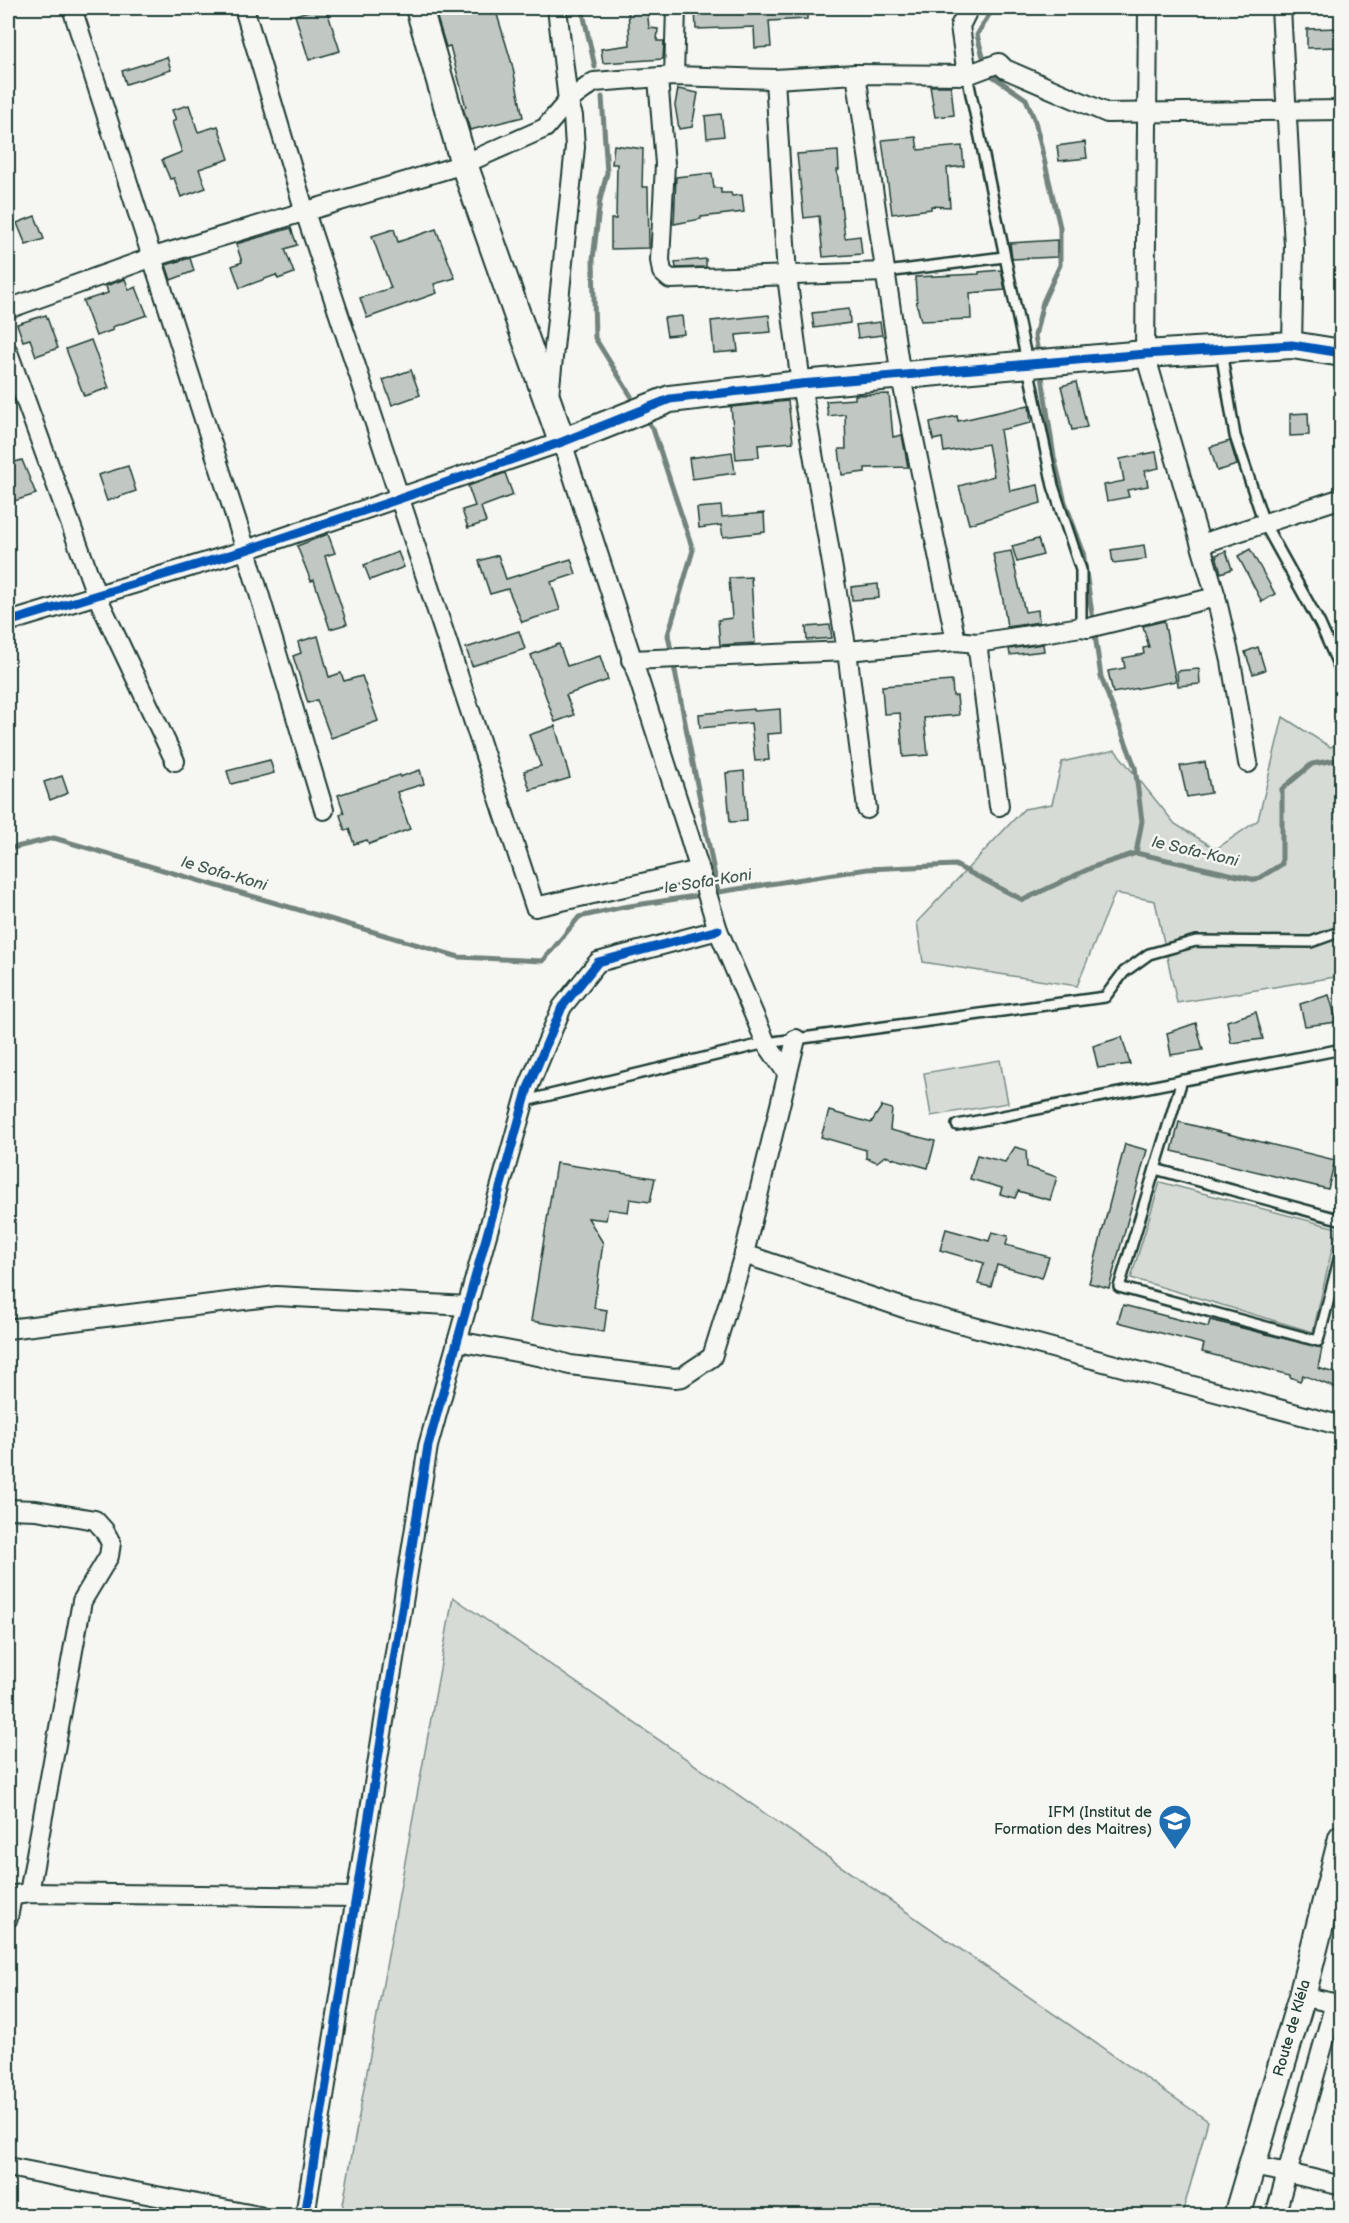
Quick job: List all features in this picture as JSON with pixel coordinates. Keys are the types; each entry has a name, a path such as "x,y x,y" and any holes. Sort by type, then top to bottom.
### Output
{"street":[{"path":"72,8 246,550 324,810"},
{"path":"244,8 305,212 535,907 700,870"},
{"path":"419,8 464,164 562,442 718,930 766,1043 787,1072"},
{"path":"548,402 575,147 573,116 568,102 557,8"},
{"path":"676,8 666,77 665,164 660,260 662,272 670,279 681,280 886,272"},
{"path":"969,8 960,26 980,71"},
{"path":"1148,8 1145,354 1216,597 1232,661 1248,763"},
{"path":"1281,8 1294,246 1292,345"},
{"path":"8,309 153,257 464,164 545,128 568,102 594,82 666,77 775,79 856,74 980,71 999,63 1005,69 1107,113 1341,110"},
{"path":"856,74 901,377 956,641"},
{"path":"775,79 787,276 801,384 847,651 867,809"},
{"path":"8,622 246,550 399,499 562,442 670,399 801,384 1145,354 1292,345 1341,353"},
{"path":"8,352 96,594 175,761"},
{"path":"1201,544 1341,498"},
{"path":"631,660 847,651 956,641 977,643 1091,627 1216,597"},
{"path":"977,643 999,806"},
{"path":"305,2216 428,1446 525,1101 562,1007 597,962 718,930"},
{"path":"457,1341 543,1357 570,1365 675,1378 682,1377 712,1357 744,1254 796,1039"},
{"path":"744,1254 907,1309 1341,1426"},
{"path":"8,1329 276,1296 468,1306"},
{"path":"8,1509 36,1510 95,1520 111,1544 109,1556 82,1601 16,1895 8,1918"},
{"name":"Route de Kléla","path":"1237,2216 1302,1996 1341,1838"},
{"path":"16,1895 356,1897"},
{"path":"1275,2216 1338,2004 1302,1996"},
{"path":"1252,2166 1341,2186"},
{"path":"8,2167 166,2207 259,2216"}],"lane":[{"path":"980,71 1004,257 1037,364 1053,486 1081,570 1091,627"},
{"path":"886,272 1004,257"},
{"path":"1221,349 1235,436 1264,524 1320,624 1340,669 1341,681"},
{"path":"525,1101 766,1043 1105,997 1124,972 1149,954 1196,941 1311,942 1341,931"},
{"path":"957,1125 1341,1049"},
{"path":"1182,1080 1119,1287 1318,1341 1341,1248"},
{"path":"1155,1169 1341,1220"}],"shaded area":[{"path":"1283,717 1330,747 1341,744 1341,976 1177,1003 1155,901 1115,893 1077,986 923,962 917,922 1024,809 1052,804 1062,762 1115,750 1175,824 1216,849 1258,820"},
{"path":"1000,1060 1008,1103 931,1116 924,1073"},
{"path":"1160,1182 1337,1228 1313,1332 1131,1278"},
{"path":"453,1597 1208,2121 1182,2215 341,2215"}],"building":[{"path":"326,8 340,51 309,60 295,15"},
{"path":"434,8 495,8 512,64 523,117 470,130 450,46 446,47"},
{"path":"628,8 647,8 649,28 658,29 657,41 664,41 663,59 603,63 601,49 630,45"},
{"path":"695,8 807,8 807,19 769,21 771,47 755,48 754,27 696,29"},
{"path":"1338,28 1338,47 1307,48 1307,29"},
{"path":"167,57 171,70 126,84 122,71"},
{"path":"930,86 951,86 954,115 935,117"},
{"path":"678,89 698,93 692,127 679,129 675,105"},
{"path":"189,105 198,132 218,126 229,159 199,169 206,188 181,197 174,178 170,179 162,160 182,152 172,122 176,120 172,110"},
{"path":"721,114 724,136 707,138 705,116"},
{"path":"916,137 918,150 962,146 964,166 947,168 950,207 931,206 931,209 892,214 882,140"},
{"path":"1085,142 1087,158 1059,161 1057,146"},
{"path":"614,145 643,149 642,187 648,187 649,248 611,249 611,219 616,219 617,164 612,164"},
{"path":"838,151 839,170 837,170 845,238 860,236 862,254 823,257 819,216 804,218 797,154"},
{"path":"712,173 714,188 721,188 721,193 731,193 732,196 742,195 744,212 701,217 701,219 674,224 676,177"},
{"path":"35,216 44,239 26,245 17,223"},
{"path":"291,228 297,245 285,249 294,273 278,279 276,275 240,288 232,266 242,262 236,244"},
{"path":"394,229 398,242 436,229 455,278 434,284 437,293 367,318 360,298 391,288 372,236"},
{"path":"1057,240 1057,257 1012,259 1010,243"},
{"path":"190,258 194,271 171,280 166,265"},
{"path":"706,259 706,267 676,268 675,262"},
{"path":"1001,270 1005,290 970,293 971,319 921,321 917,305 915,277 979,274 979,272"},
{"path":"125,279 129,290 136,287 147,315 112,327 113,330 96,336 83,301 108,293 106,286"},
{"path":"849,309 850,323 814,328 812,313"},
{"path":"46,315 58,348 36,356 30,339 23,341 17,324"},
{"path":"769,315 771,332 736,335 738,351 714,353 711,321"},
{"path":"682,316 684,334 667,336 664,318"},
{"path":"880,322 882,335 858,338 856,325"},
{"path":"91,340 109,388 84,396 66,349"},
{"path":"411,370 420,395 392,405 383,380"},
{"path":"1076,382 1087,427 1072,430 1061,386"},
{"path":"889,394 893,437 902,435 908,467 865,468 865,472 842,475 839,449 846,449 845,414 828,416 826,401 855,399 855,395"},
{"path":"788,401 793,442 758,445 759,457 736,459 731,407"},
{"path":"1029,405 1031,423 1000,430 1010,491 1038,485 1041,503 969,524 959,486 994,476 988,444 944,452 942,438 933,440 930,422 957,416 958,421"},
{"path":"1308,413 1309,435 1290,436 1290,414"},
{"path":"1230,441 1237,465 1217,471 1210,447"},
{"path":"732,452 735,473 692,479 689,458"},
{"path":"1156,452 1159,468 1145,471 1148,486 1127,490 1129,497 1107,501 1104,485 1124,481 1120,459"},
{"path":"22,460 36,494 8,503 8,464"},
{"path":"128,466 136,491 107,501 98,475"},
{"path":"505,473 513,495 481,507 486,522 468,528 462,510 475,506 468,486"},
{"path":"721,506 722,517 764,513 765,532 723,537 721,525 699,528 697,508"},
{"path":"328,534 335,553 325,556 347,624 330,629 314,580 311,581 297,546"},
{"path":"1038,539 1043,555 1017,562 1012,546"},
{"path":"1144,545 1146,559 1113,563 1111,550"},
{"path":"1250,549 1275,594 1262,602 1238,556"},
{"path":"1011,551 1025,612 1038,610 1039,622 1007,627 993,554"},
{"path":"1226,551 1232,569 1221,573 1216,555"},
{"path":"398,552 404,567 370,580 364,565"},
{"path":"498,555 506,579 571,559 576,574 551,582 560,610 522,622 508,589 490,594 479,561"},
{"path":"751,577 755,643 720,645 718,620 732,618 729,578"},
{"path":"878,584 879,598 852,600 851,587"},
{"path":"1164,621 1176,681 1113,693 1108,671 1125,668 1123,658 1144,654 1143,648 1149,647 1143,626"},
{"path":"830,625 832,638 807,640 806,627"},
{"path":"519,631 525,649 472,666 466,648"},
{"path":"318,636 329,677 341,673 344,681 362,676 378,721 331,738 317,700 308,703 293,656 301,653 298,642"},
{"path":"559,644 567,666 600,656 608,680 566,695 574,715 555,722 531,655"},
{"path":"1043,644 1044,651 1010,655 1009,649"},
{"path":"1258,647 1265,670 1253,674 1245,652"},
{"path":"1199,669 1200,684 1178,686 1177,671"},
{"path":"952,681 953,696 957,696 959,715 924,718 928,755 903,757 900,713 884,714 882,686"},
{"path":"754,709 754,711 780,709 781,733 767,734 769,760 755,761 751,723 700,728 699,714"},
{"path":"555,726 570,778 530,790 524,771 541,766 529,735"},
{"path":"270,760 274,773 231,784 227,771"},
{"path":"1205,762 1211,793 1187,797 1180,766"},
{"path":"420,770 424,784 397,792 410,829 369,844 367,840 354,844 349,829 345,831 340,815 344,813 338,795"},
{"path":"744,771 747,821 730,822 726,773"},
{"path":"62,776 68,793 50,800 44,782"},
{"path":"1329,995 1337,1022 1305,1026 1300,1004"},
{"path":"1256,1012 1263,1039 1231,1043 1227,1021"},
{"path":"1196,1023 1203,1050 1171,1055 1167,1033"},
{"path":"1122,1037 1130,1064 1098,1068 1093,1046"},
{"path":"882,1106 892,1109 890,1130 935,1141 928,1168 885,1156 877,1162 866,1158 866,1150 821,1137 829,1111 871,1123"},
{"path":"1179,1122 1335,1160 1328,1189 1172,1151"},
{"path":"1125,1144 1147,1150 1109,1288 1089,1283"},
{"path":"1015,1147 1026,1150 1027,1167 1057,1177 1050,1200 1018,1191 1015,1198 1000,1194 1002,1188 970,1179 977,1155 1005,1162"},
{"path":"556,1163 655,1178 650,1202 630,1199 628,1212 608,1209 606,1220 588,1218 603,1243 594,1308 607,1310 604,1332 531,1321"},
{"path":"946,1229 989,1241 992,1232 1008,1236 1006,1245 1049,1257 1042,1278 997,1265 991,1287 978,1284 984,1263 940,1250"},
{"path":"1123,1305 1208,1327 1210,1320 1322,1348 1318,1368 1341,1375 1341,1390 1303,1375 1300,1381 1290,1375 1202,1352 1204,1344 1118,1322"}],"waterway":[{"path":"582,8 595,67"},
{"path":"985,64 977,35 993,8"},
{"path":"988,73 1026,99 1035,121 1060,227 1060,265 1043,302 1035,336 1039,358"},
{"path":"602,97 607,173 600,200 593,259 595,338 631,396"},
{"path":"1041,370 1054,457 1065,502 1083,551 1101,677 1135,767 1142,821 1136,853"},
{"path":"647,421 653,429 693,550 668,635 718,892"},
{"name":"le Sofa-Koni","path":"712,893 867,869 955,865 1023,900 1093,867 1136,853 1256,880 1282,864 1282,789 1312,764 1342,759"},
{"name":"le Sofa-Koni","path":"8,849 54,838 459,957 543,961 579,917 623,907 702,895"}],"cycle path":[{"path":"8,622 246,550 399,499 562,442 670,399 801,384 1145,354 1292,345 1342,353"},
{"path":"305,2216 428,1446 528,1088 562,1007 598,962 718,930"}],"place":[{"name":"IFM (Institut de Formation des Maitres)","path":"1175,1850"}]}
